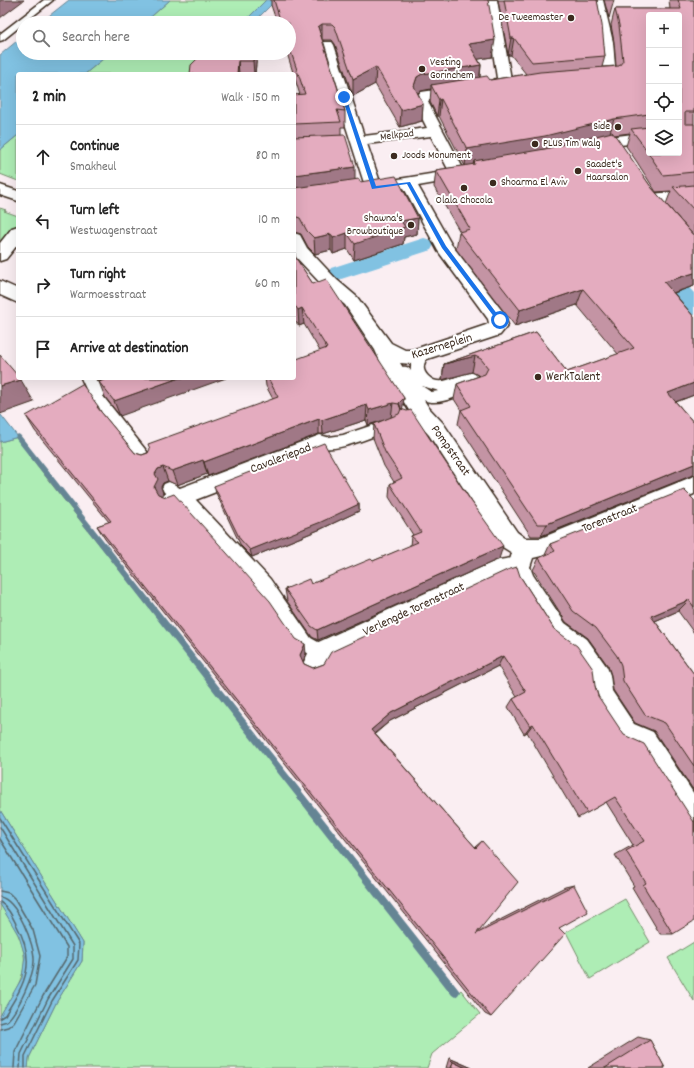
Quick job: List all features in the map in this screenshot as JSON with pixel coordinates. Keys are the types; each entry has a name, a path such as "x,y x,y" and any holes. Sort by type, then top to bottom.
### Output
{"street":[{"path":"578,80 609,78 606,42 597,0"},
{"path":"479,10 492,5 504,79 498,84"},
{"path":"327,45 367,189 464,173 435,131 421,102 422,98 426,95 498,84 516,85"},
{"name":"Melkpad","path":"355,144 435,131"},
{"path":"579,150 609,142 646,137"},
{"path":"609,142 623,157"},
{"name":"Kazerneplein","path":"384,348 402,357 412,357 493,330 499,324 500,320 444,247 409,183"},
{"path":"0,190 16,195"},
{"path":"652,199 694,195"},
{"path":"0,256 16,235"},
{"name":"Pompstraat","path":"296,243 300,251 332,284 352,301 384,348 390,363 417,415 436,429 510,539 516,545 522,558"},
{"path":"0,288 16,296"},
{"path":"91,385 120,380"},
{"name":"Cavaleriepad","path":"174,495 320,444"},
{"path":"686,488 694,507"},
{"name":"Torenstraat","path":"522,558 542,547 686,488"},
{"path":"522,558 524,580 557,631 579,647 598,675 600,695 625,733 644,741 694,818"},
{"name":"Verlengde Torenstraat","path":"318,658 522,558"}],"lane":[{"path":"28,16 49,0"},
{"path":"0,38 16,26"},
{"name":"Pompstraat","path":"384,348 398,362 419,392 429,398 435,398 476,384 472,378 444,386 434,387 429,385 420,376 416,367 417,362 423,354"},
{"path":"91,385 147,462"},
{"name":"Cavaleriepad","path":"320,444 343,441 391,424"},
{"path":"174,495 191,504 264,584 305,643 318,658"}],"green space":[{"path":"170,0 266,0 250,16 152,16"},
{"path":"102,60 207,60 195,72 87,72"},
{"path":"16,137 16,180 0,174 0,150"},
{"path":"0,208 16,215 16,227 0,247"},
{"path":"18,437 30,456 50,482 455,995 461,990 480,1014 432,1054 427,1068 28,1068 29,1058 56,1003 82,961 83,943 0,810 0,442"},
{"path":"625,899 650,942 590,979 566,932"},
{"path":"0,904 20,939 23,948 24,968 14,993 0,1016"},
{"path":"694,942 694,1001 668,958"}],"water":[{"path":"69,0 170,0 152,16 49,16"},
{"path":"266,0 276,0 260,16 250,16"},
{"path":"16,42 16,60 102,60 87,72 16,72 16,137 0,150 0,55"},
{"path":"1,415 18,437 0,442"},
{"path":"0,810 83,943 82,961 56,1003 29,1058 28,1068 0,1068 0,1016 22,978 25,956 19,936 0,904"}],"building":[{"path":"274,0 488,0 495,40 469,44 481,65 422,74 417,77 414,86 423,104 401,110 376,67 353,79 335,27 332,24 322,24 318,27 345,111 337,110 341,122 296,124 296,95 305,94 294,60 296,60 296,16 279,16"},
{"path":"504,0 597,0 602,25 605,56 532,62 514,38 511,38"},
{"path":"678,0 694,0 694,112 685,112 685,124 694,124 694,172 663,175 650,156 682,156 682,12 646,12 646,114 614,119 545,136 467,149 441,99 439,100 431,85 487,76 490,80 540,72 619,66 623,61 619,25 615,9 681,9"},
{"path":"196,60 253,60 238,61 237,72 190,72 191,65"},
{"path":"646,127 646,150 643,145 631,129"},
{"path":"612,132 651,187 694,236 694,273 664,282 694,317 694,383 668,393 694,423 694,464 547,524 537,524 461,410 471,406 457,384 485,374 488,368 481,359 475,356 444,364 536,332 567,372 634,348 583,289 520,310 459,232 470,229 436,170 475,164 474,161 545,149"},
{"path":"345,135 355,167 296,175 296,137"},
{"path":"396,176 418,218 401,221 405,227 355,244 347,233 333,238 331,234 314,238 307,231 300,218 296,217 296,188 359,179 360,182"},
{"path":"694,185 694,210 673,187"},
{"path":"296,258 313,284 326,279 404,398 399,403 401,409 399,404 393,403 369,410 367,405 322,420 319,419 204,462 203,460 172,471 163,467 158,469 155,474 158,479 154,487 158,494 166,497 174,494 270,601 296,639 305,644 300,655 304,664 313,668 324,664 331,652 507,570 517,567 520,576 554,629 577,646 593,669 598,696 624,735 644,744 694,822 694,921 673,934 643,885 646,883 626,851 644,841 615,797 587,813 533,724 530,726 513,699 526,692 503,656 391,713 371,730 476,848 482,841 518,882 476,934 574,885 588,912 559,928 565,934 491,1017 97,526 111,521 26,416 82,384 98,406 97,407 135,453 142,455 148,453 150,449 148,444 278,397 269,380 296,380 296,359 327,348 302,308 298,310 296,307"},
{"path":"0,355 16,374 16,380 21,380 0,386"},
{"path":"104,380 173,380 114,401 99,382"},
{"path":"401,409 407,411 411,410 469,498 503,546 317,630 311,626 285,589 309,579 311,584 371,559 373,561 418,542 411,536 421,532 390,484 402,478 385,452 374,424 399,414"},
{"path":"324,443 359,504 321,522 250,550 240,539 214,486"},
{"path":"684,490 694,500 694,607 689,600 651,616 694,674 694,766 665,723 645,715 623,681 621,665 617,656 596,628 573,611 539,558 555,551 550,544"},
{"path":"650,1040 665,1068 605,1068"},
{"path":"453,1062 466,1068 451,1068"}],"waterway":[{"path":"338,273 424,245"},
{"path":"655,264 694,307"},
{"path":"18,437 455,992"}],"place":[{"name":"De Tweemaster","path":"571,18"},
{"name":"Vesting Gorinchem","path":"422,69"},
{"name":"Side","path":"618,127"},
{"name":"PLUS Tim Walg","path":"535,144"},
{"name":"Joods Monument","path":"394,156"},
{"name":"Saadet's Haarsalon","path":"578,171"},
{"name":"Shoarma El Aviv","path":"493,183"},
{"name":"Olala Chocola","path":"464,188"},
{"name":"Shawna's Browboutique","path":"411,225"},
{"name":"WerkTalent","path":"538,377"}],"route":[{"path":"344,97 374,188 409,183 444,247 500,320"}]}
